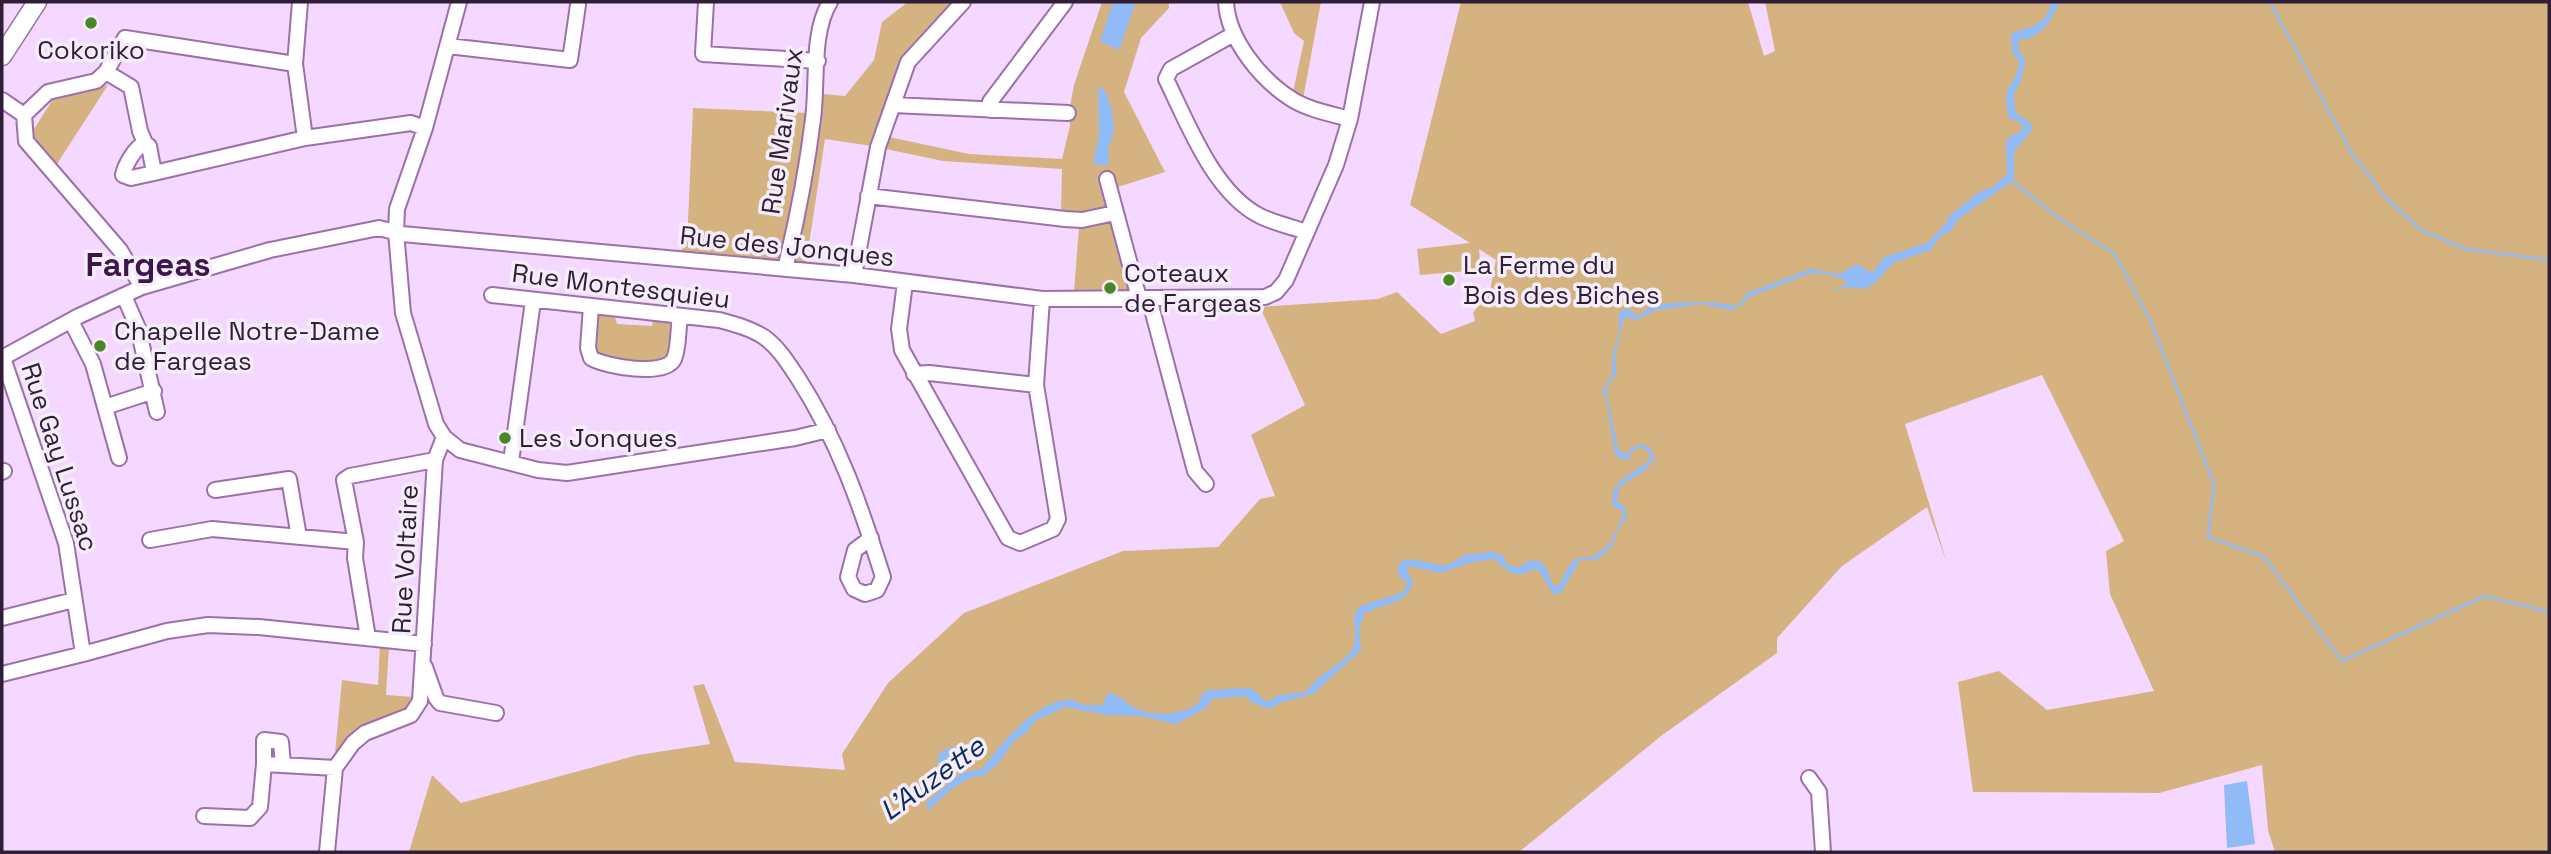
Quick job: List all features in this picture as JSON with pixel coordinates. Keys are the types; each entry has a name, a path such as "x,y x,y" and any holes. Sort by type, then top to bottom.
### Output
{"main road":[{"path":"2,56 37,2"}],"street":[{"path":"300,2 295,64 305,138"},
{"path":"459,2 425,128 397,209 396,232 402,313 436,424 444,437 460,450 537,470 567,473 795,438 828,430"},
{"path":"706,2 703,54 818,61"},
{"name":"Rue Marivaux","path":"785,269 814,118 819,30 823,14 830,2"},
{"path":"854,275 878,147 908,62 963,2"},
{"path":"990,110 990,102 1065,2"},
{"path":"1226,2 1234,34 1265,78 1292,99 1318,111 1350,119"},
{"path":"1234,34 1171,69 1166,79 1203,152 1230,195 1259,216 1307,232 1336,165 1350,119 1372,2"},
{"path":"448,46 570,60 578,5"},
{"path":"24,115 48,92 96,81 106,72 125,38 295,64"},
{"path":"106,72 131,87 140,131 149,146 153,173"},
{"path":"2,100 24,115"},
{"path":"893,105 1068,113"},
{"path":"2,358 142,287 120,250 26,142 24,115"},
{"path":"145,142 140,145 123,175 131,178 305,138 411,123 425,128"},
{"path":"1107,179 1115,213 1144,298 1195,471 1206,484"},
{"path":"868,196 1065,219 1082,220 1115,213"},
{"name":"Rue des Jonques","path":"142,287 270,250 379,228 426,237 854,275 1042,299 1265,297 1276,292 1286,280 1307,232"},
{"path":"905,283 899,329 902,350 1008,538 1020,543 1053,529 1058,519 1036,385 1042,299"},
{"name":"Rue Montesquieu","path":"492,295 719,320 745,327 765,338 782,353 812,399 845,465 871,538"},
{"path":"124,296 138,328 157,412"},
{"path":"511,462 533,301"},
{"path":"591,306 588,348 591,358 600,363 657,370 669,366 675,358 680,316"},
{"path":"71,321 93,364 119,458"},
{"name":"Rue Gay Lussac","path":"2,358 66,543 82,654"},
{"path":"914,374 929,373 1036,385"},
{"path":"105,407 154,391"},
{"name":"Rue Voltaire","path":"335,768 353,743 366,733 411,715 420,702 435,460 444,437"},
{"path":"368,638 355,558 356,542 344,480 350,476 435,460"},
{"path":"215,490 289,479 299,537"},
{"path":"150,540 212,529 356,542"},
{"path":"2,618 74,600"},
{"path":"2,674 167,631 208,625 259,627 424,644"},
{"path":"423,663 440,703 496,713"},
{"path":"204,816 250,818 260,807 264,740 281,742 283,764"},
{"path":"264,764 335,768 327,852"},
{"path":"1809,778 1819,792 1824,852"}],"shaded area":[{"path":"908,2 957,2 922,38 872,146 825,139 806,264 794,263 823,94 845,96 874,60 882,22"},
{"path":"1102,2 1169,2 1169,8 1141,38 1124,92 1165,172 1118,187 1146,293 1074,292 1079,227 1061,211 1062,169 943,161 886,149 889,137 969,154 1062,159 1070,126 1069,111 1074,85"},
{"path":"1280,2 1321,2 1303,99 1293,92 1304,41 1294,33"},
{"path":"1461,2 1748,2 1764,56 1775,51 1765,2 2549,2 2549,852 2275,852 2268,830 2262,765 2159,793 1973,792 1958,682 1999,671 2047,710 2154,691 2110,594 2106,551 2124,541 2042,375 1905,424 1947,563 1927,507 1842,566 1777,638 1777,653 1661,736 1519,852 409,852 432,775 461,803 638,755 710,744 693,686 704,684 735,762 845,770 842,754 888,683 964,613 1123,551 1218,547 1260,499 1275,496 1251,435 1305,405 1260,307 1378,299 1397,292 1441,334 1475,321 1473,313 1490,290 1496,260 1479,249 1481,270 1420,275 1417,249 1470,243 1410,205"},
{"path":"108,85 55,167 35,144 31,134 53,99"},
{"path":"693,108 808,113 785,257 776,264 678,253 687,244"},
{"path":"596,313 614,314 617,324 652,326 653,319 665,320 674,328 671,356 661,364 601,358 592,350"},
{"path":"380,645 389,646 386,695 414,697 407,712 368,726 334,765 342,680 378,685"}],"water":[{"path":"1113,2 1136,2 1119,50 1100,41"},
{"path":"2051,2 2060,2 2044,28 2027,39 2019,39 2018,50 2026,60 2014,94 2015,112 2031,123 2032,129 2014,152 2014,180 1958,219 1951,231 1943,234 1930,250 1893,263 1874,284 1864,289 1846,287 1832,292 1845,284 1844,279 1820,273 1808,274 1749,297 1741,306 1731,310 1703,304 1656,310 1636,320 1627,317 1623,321 1615,357 1616,374 1606,389 1618,449 1626,455 1630,449 1640,444 1650,447 1655,459 1644,471 1619,487 1617,501 1626,509 1627,517 1617,531 1613,545 1597,560 1580,560 1558,594 1553,594 1538,569 1521,574 1514,573 1506,570 1494,559 1472,562 1440,573 1410,566 1407,571 1413,582 1410,590 1400,599 1364,614 1359,629 1361,650 1313,694 1282,702 1269,709 1253,703 1245,696 1212,699 1206,708 1176,724 1141,716 1108,715 1065,707 1035,721 1027,732 1015,740 998,764 983,776 962,783 929,810 926,807 928,801 961,773 982,769 1018,727 1052,704 1072,700 1085,705 1102,705 1108,693 1116,695 1137,709 1170,713 1186,710 1200,702 1201,696 1207,690 1251,688 1267,702 1279,695 1305,692 1350,652 1355,641 1354,620 1358,608 1404,591 1407,581 1400,578 1398,568 1405,560 1444,565 1465,555 1491,551 1504,556 1507,565 1519,567 1533,560 1538,561 1548,572 1553,586 1560,584 1576,558 1593,557 1611,543 1623,511 1614,507 1613,491 1621,480 1649,461 1650,454 1642,447 1631,452 1629,460 1619,458 1615,454 1606,398 1602,391 1612,375 1612,357 1619,333 1619,314 1623,309 1629,309 1637,316 1652,306 1671,303 1710,302 1736,306 1747,293 1810,269 1841,273 1857,264 1870,272 1874,271 1884,257 1927,243 1949,216 1979,192 1993,187 2007,174 2008,138 2023,127 2018,121 2009,118 2007,107 2007,93 2019,65 2012,52 2011,34 2041,21"},
{"path":"1098,88 1103,88 1106,94 1114,126 1108,147 1109,164 1104,166 1093,163 1099,136"},
{"path":"961,747 966,753 965,757 958,766 942,771 937,758 942,751"},
{"path":"2247,781 2255,844 2227,848 2224,785"}],"waterway":[{"path":"2270,2 2352,154 2387,199 2421,230 2466,249 2549,260"},
{"path":"2012,181 2064,222 2114,253 2150,320 2214,484 2208,537 2264,557 2342,661 2485,596 2549,612"}],"place":[{"name":"Cokoriko","path":"91,23"},
{"name":"La Ferme du Bois des Biches","path":"1449,280"},
{"name":"Coteaux de Fargeas","path":"1110,288"},
{"name":"Chapelle Notre-Dame de Fargeas","path":"100,346"},
{"name":"Les Jonques","path":"505,438"}],"district":[{"name":"Fargeas","path":"148,264"}],"water label":[{"name":"L'Auzette","path":"932,778"}]}
